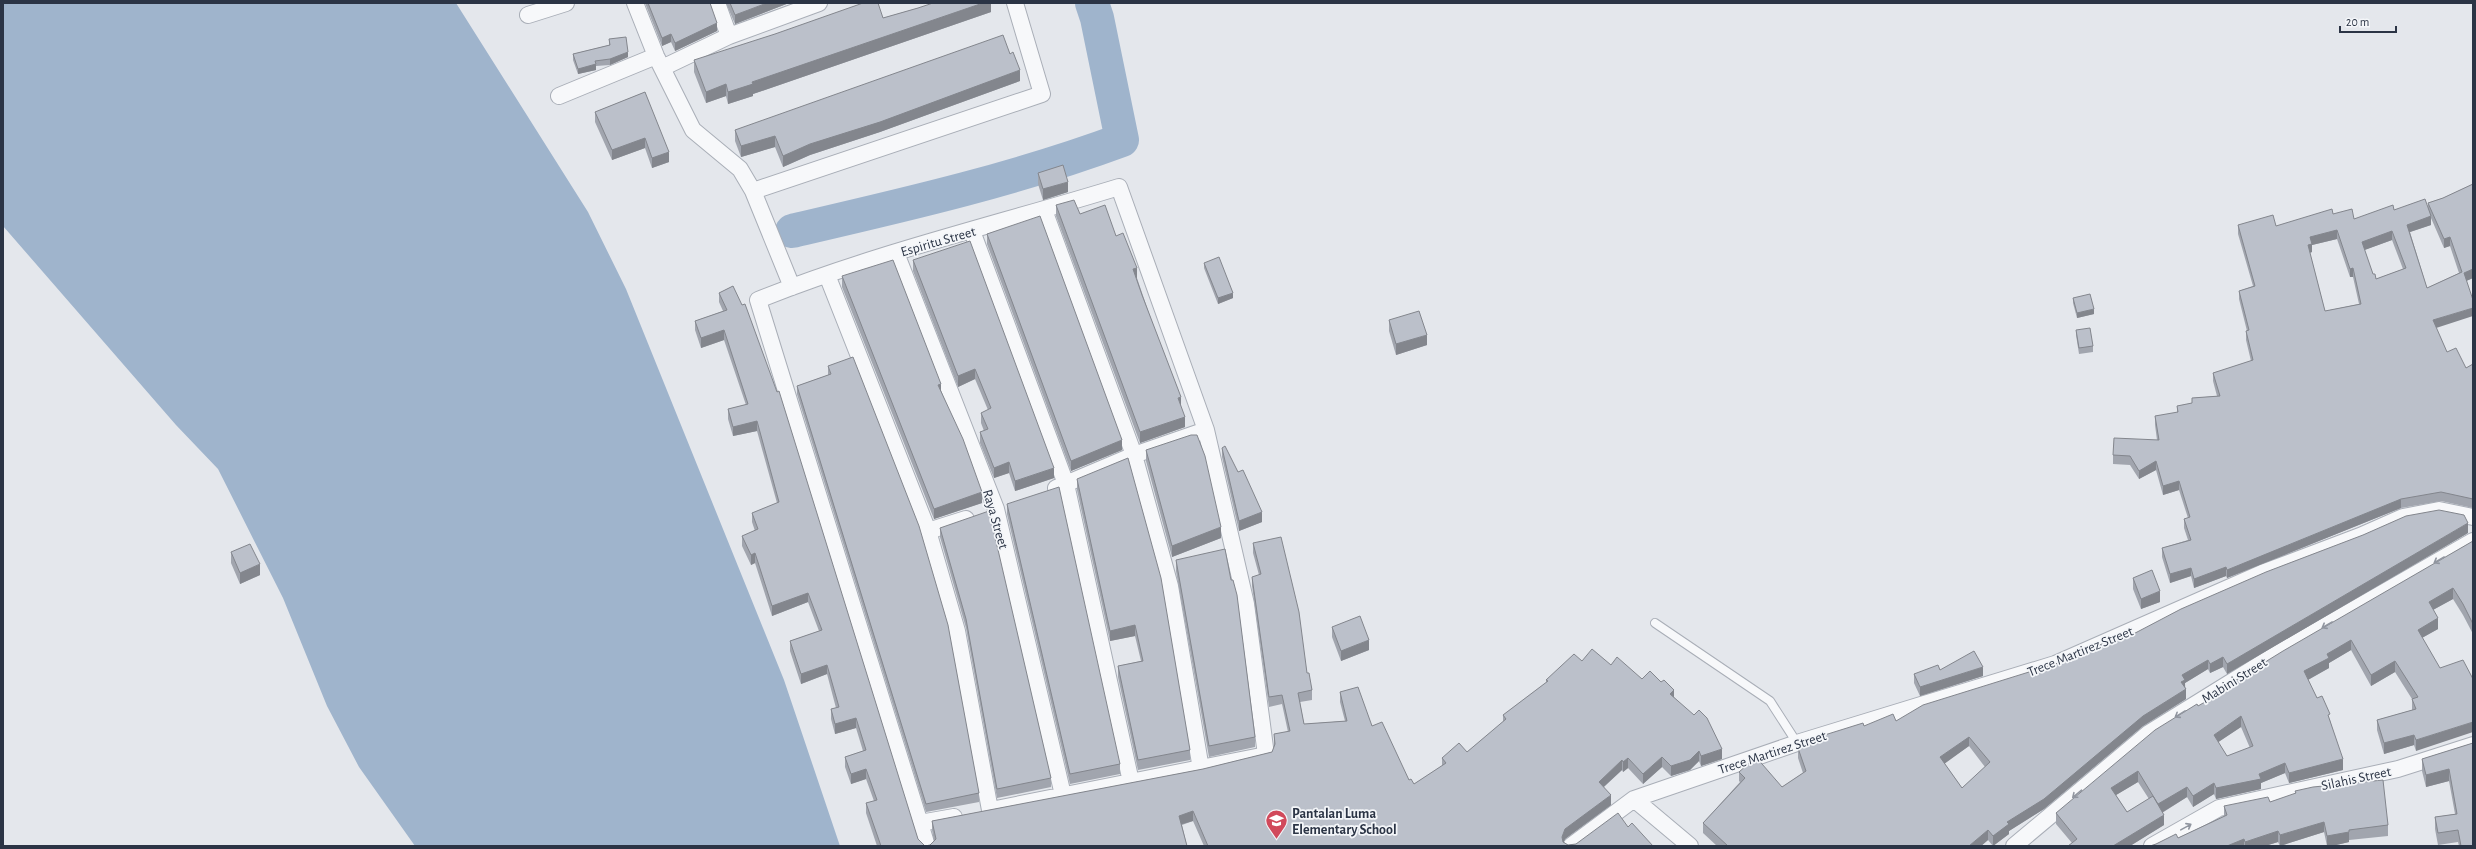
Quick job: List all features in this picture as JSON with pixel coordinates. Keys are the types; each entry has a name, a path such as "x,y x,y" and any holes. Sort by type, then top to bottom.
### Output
{"street":[{"path":"528,15 566,3"},
{"path":"634,3 659,62 693,130 740,169 753,191 790,281"},
{"path":"717,3 729,36"},
{"path":"559,96 659,62 819,3"},
{"path":"753,191 1042,94 1014,3"},
{"name":"Espiritu Street","path":"920,823 758,300 790,281 827,275 1119,187 1206,430"},
{"path":"1044,210 1134,455 1170,586 1201,769"},
{"path":"972,231 1066,484 1131,782"},
{"name":"Raya Street","path":"896,253 1003,507 1063,795"},
{"path":"827,275 928,531 957,631 977,812"},
{"path":"927,846 920,823 1201,769 1266,755 1246,604 1206,430 1134,455 1066,484 1038,494"},
{"path":"928,531 1003,507"},
{"name":"Trece Martirez Street","path":"1571,846 1634,799 1797,743 2055,664 2262,573 2360,536 2403,516 2439,510 2473,517"},
{"name":"Mabini Street","path":"2014,846 2149,733 2278,653 2473,540"},
{"name":"Silahis Street","path":"2152,846 2219,808 2398,769 2473,744"},
{"path":"1634,799 1690,846"}],"lane":[{"path":"1655,623 1770,701 1797,743"}],"water":[{"path":"3,3 456,3 588,212 626,289 784,680 840,846 415,846 359,767 327,706 283,598 218,469 176,425 3,226"}],"building":[{"path":"648,3 710,3 717,23 675,43 671,34 662,38"},
{"path":"730,3 767,3 735,15"},
{"path":"863,3 878,3 883,18 933,3 983,3 752,82 753,84 728,92 726,84 706,92 694,60 775,34"},
{"path":"1003,35 1010,54 1013,52 1020,70 880,122 810,144 783,156 775,136 741,146 735,130"},
{"path":"626,37 628,52 610,59 595,61 596,64 578,69 573,54 610,45 609,39"},
{"path":"645,92 669,152 652,158 645,138 612,150 595,112"},
{"path":"1063,165 1068,182 1043,189 1038,173"},
{"path":"2473,184 2473,269 2464,273 2473,300 2473,308 2433,320 2447,352 2456,348 2466,368 2473,364 2473,499 2441,492 2401,499 2227,570 2226,567 2194,579 2191,568 2170,574 2162,548 2191,540 2184,519 2190,517 2179,481 2163,486 2156,461 2139,471 2130,456 2113,455 2114,438 2159,440 2155,416 2178,412 2177,406 2192,403 2192,398 2220,396 2213,373 2253,360 2246,331 2249,330 2239,291 2255,286 2238,225 2273,215 2276,226 2332,209 2333,214 2352,209 2354,219 2393,205 2394,210 2425,199 2431,216 2407,225 2427,288 2462,272 2450,237 2444,239 2428,203 2443,198","holes":["2337,230 2350,269 2353,268 2361,304 2325,311 2308,245 2312,244 2310,237","2392,231 2406,268 2376,279 2362,242"]},
{"path":"1074,200 1080,214 1105,205 1116,236 1123,233 1137,268 1133,269 1142,295 1181,397 1178,398 1185,417 1140,432 1056,205"},
{"path":"1040,216 1122,440 1071,461 987,234"},
{"path":"970,241 1054,468 1015,481 1009,462 994,468 980,432 988,429 981,413 991,408 975,369 958,376 913,260"},
{"path":"1219,257 1233,293 1218,298 1204,263"},
{"path":"893,260 941,384 938,385 963,439 982,492 934,509 842,276"},
{"path":"733,286 742,305 745,304 777,392 779,391 918,839 925,846 881,846 866,803 877,800 866,769 851,774 845,757 866,750 856,718 835,724 831,709 839,707 827,665 801,674 790,641 822,630 808,593 772,606 755,553 751,555 742,536 758,529 752,513 779,502 757,421 733,427 728,409 748,404 724,330 701,338 695,321 727,310 719,293"},
{"path":"2090,294 2094,309 2077,313 2073,298"},
{"path":"1419,311 1427,335 1396,344 1389,320"},
{"path":"2090,328 2093,346 2079,348 2076,330"},
{"path":"853,357 919,526 948,625 979,793 926,804 797,386 831,374 828,366"},
{"path":"1191,435 1197,435 1205,456 1221,527 1172,546 1146,450"},
{"path":"1225,446 1238,472 1243,470 1262,512 1239,521 1222,448"},
{"path":"1128,458 1161,578 1190,750 1138,760 1118,666 1143,661 1135,625 1110,631 1077,479"},
{"path":"1059,487 1120,764 1070,774 1007,504"},
{"path":"2439,510 2464,515 2468,523 2227,664 2223,657 2210,664 2208,660 2182,675 2185,680 2181,682 2186,689 2143,716 2044,799 2007,822 2009,824 1993,836 1988,830 1969,846 1728,846 1703,823 1745,778 1739,772 1756,757 1782,787 1806,771 1798,748 1816,742 1815,738 1863,723 1864,726 1893,714 1896,721 1923,705 2058,663 2118,637 2120,641 2181,609 2266,572 2363,535 2406,516","holes":["1969,737 1990,762 1962,788 1940,757"]},
{"path":"989,511 1051,778 997,789 966,619 940,528"},
{"path":"1281,537 1299,612 1307,673 1309,673 1312,690 1298,693 1304,724 1347,721 1340,692 1358,687 1372,726 1382,722 1409,780 1411,779 1414,784 1446,763 1442,758 1459,743 1467,752 1506,719 1503,715 1548,681 1546,680 1574,654 1582,661 1592,649 1611,665 1617,657 1642,679 1650,671 1661,682 1664,680 1674,690 1670,694 1694,715 1699,710 1707,718 1722,749 1701,756 1699,751 1690,760 1671,766 1662,757 1643,774 1628,758 1623,762 1622,760 1599,782 1611,795 1565,829 1562,837 1563,842 1568,845 1576,844 1618,813 1628,827 1632,823 1653,846 1208,846 1193,811 1179,816 1187,846 925,846 930,845 936,839 932,821 1203,769 1272,752 1275,744 1274,734 1290,731 1282,695 1269,697 1252,577 1261,574 1253,543"},
{"path":"2473,541 2473,624 2453,588 2429,602 2438,618 2418,630 2440,668 2463,660 2473,679 2473,722 2416,740 2414,735 2384,743 2377,720 2416,709 2412,699 2418,697 2395,661 2371,675 2351,640 2327,654 2329,658 2304,671 2317,698 2322,696 2330,714 2328,715 2343,759 2289,773 2285,763 2259,774 2261,779 2216,788 2214,783 2193,796 2187,787 2158,804 2138,771 2111,788 2127,812 2153,796 2164,815 2113,846 2068,846 2077,839 2056,813 2155,730 2197,704 2198,706 2238,683 2236,680 2283,651","holes":["2241,716 2253,746 2227,756 2214,735"]},
{"path":"250,544 260,564 240,573 231,552"},
{"path":"1225,549 1231,580 1233,580 1237,595 1255,737 1209,746 1176,560"},
{"path":"2152,570 2160,591 2141,599 2133,578"},
{"path":"1360,616 1369,640 1341,651 1332,627"},
{"path":"1974,651 1983,667 1920,687 1914,674 1938,665 1940,670"},
{"path":"2473,743 2473,846 2461,846 2458,830 2438,833 2435,817 2457,814 2449,769 2426,775 2422,759"},
{"path":"2383,780 2388,825 2349,830 2349,832 2327,836 2324,822 2280,835 2278,831 2245,842 2244,839 2227,846 2150,846 2176,834 2178,838 2227,815 2224,806 2268,797 2270,802 2296,793 2295,791 2313,787"}],"waterway":[{"path":"792,231 1000,180 1122,140 1097,18 1092,3"}],"place":[{"name":"Pantalan Luma Elementary School","path":"1277,840"}]}
